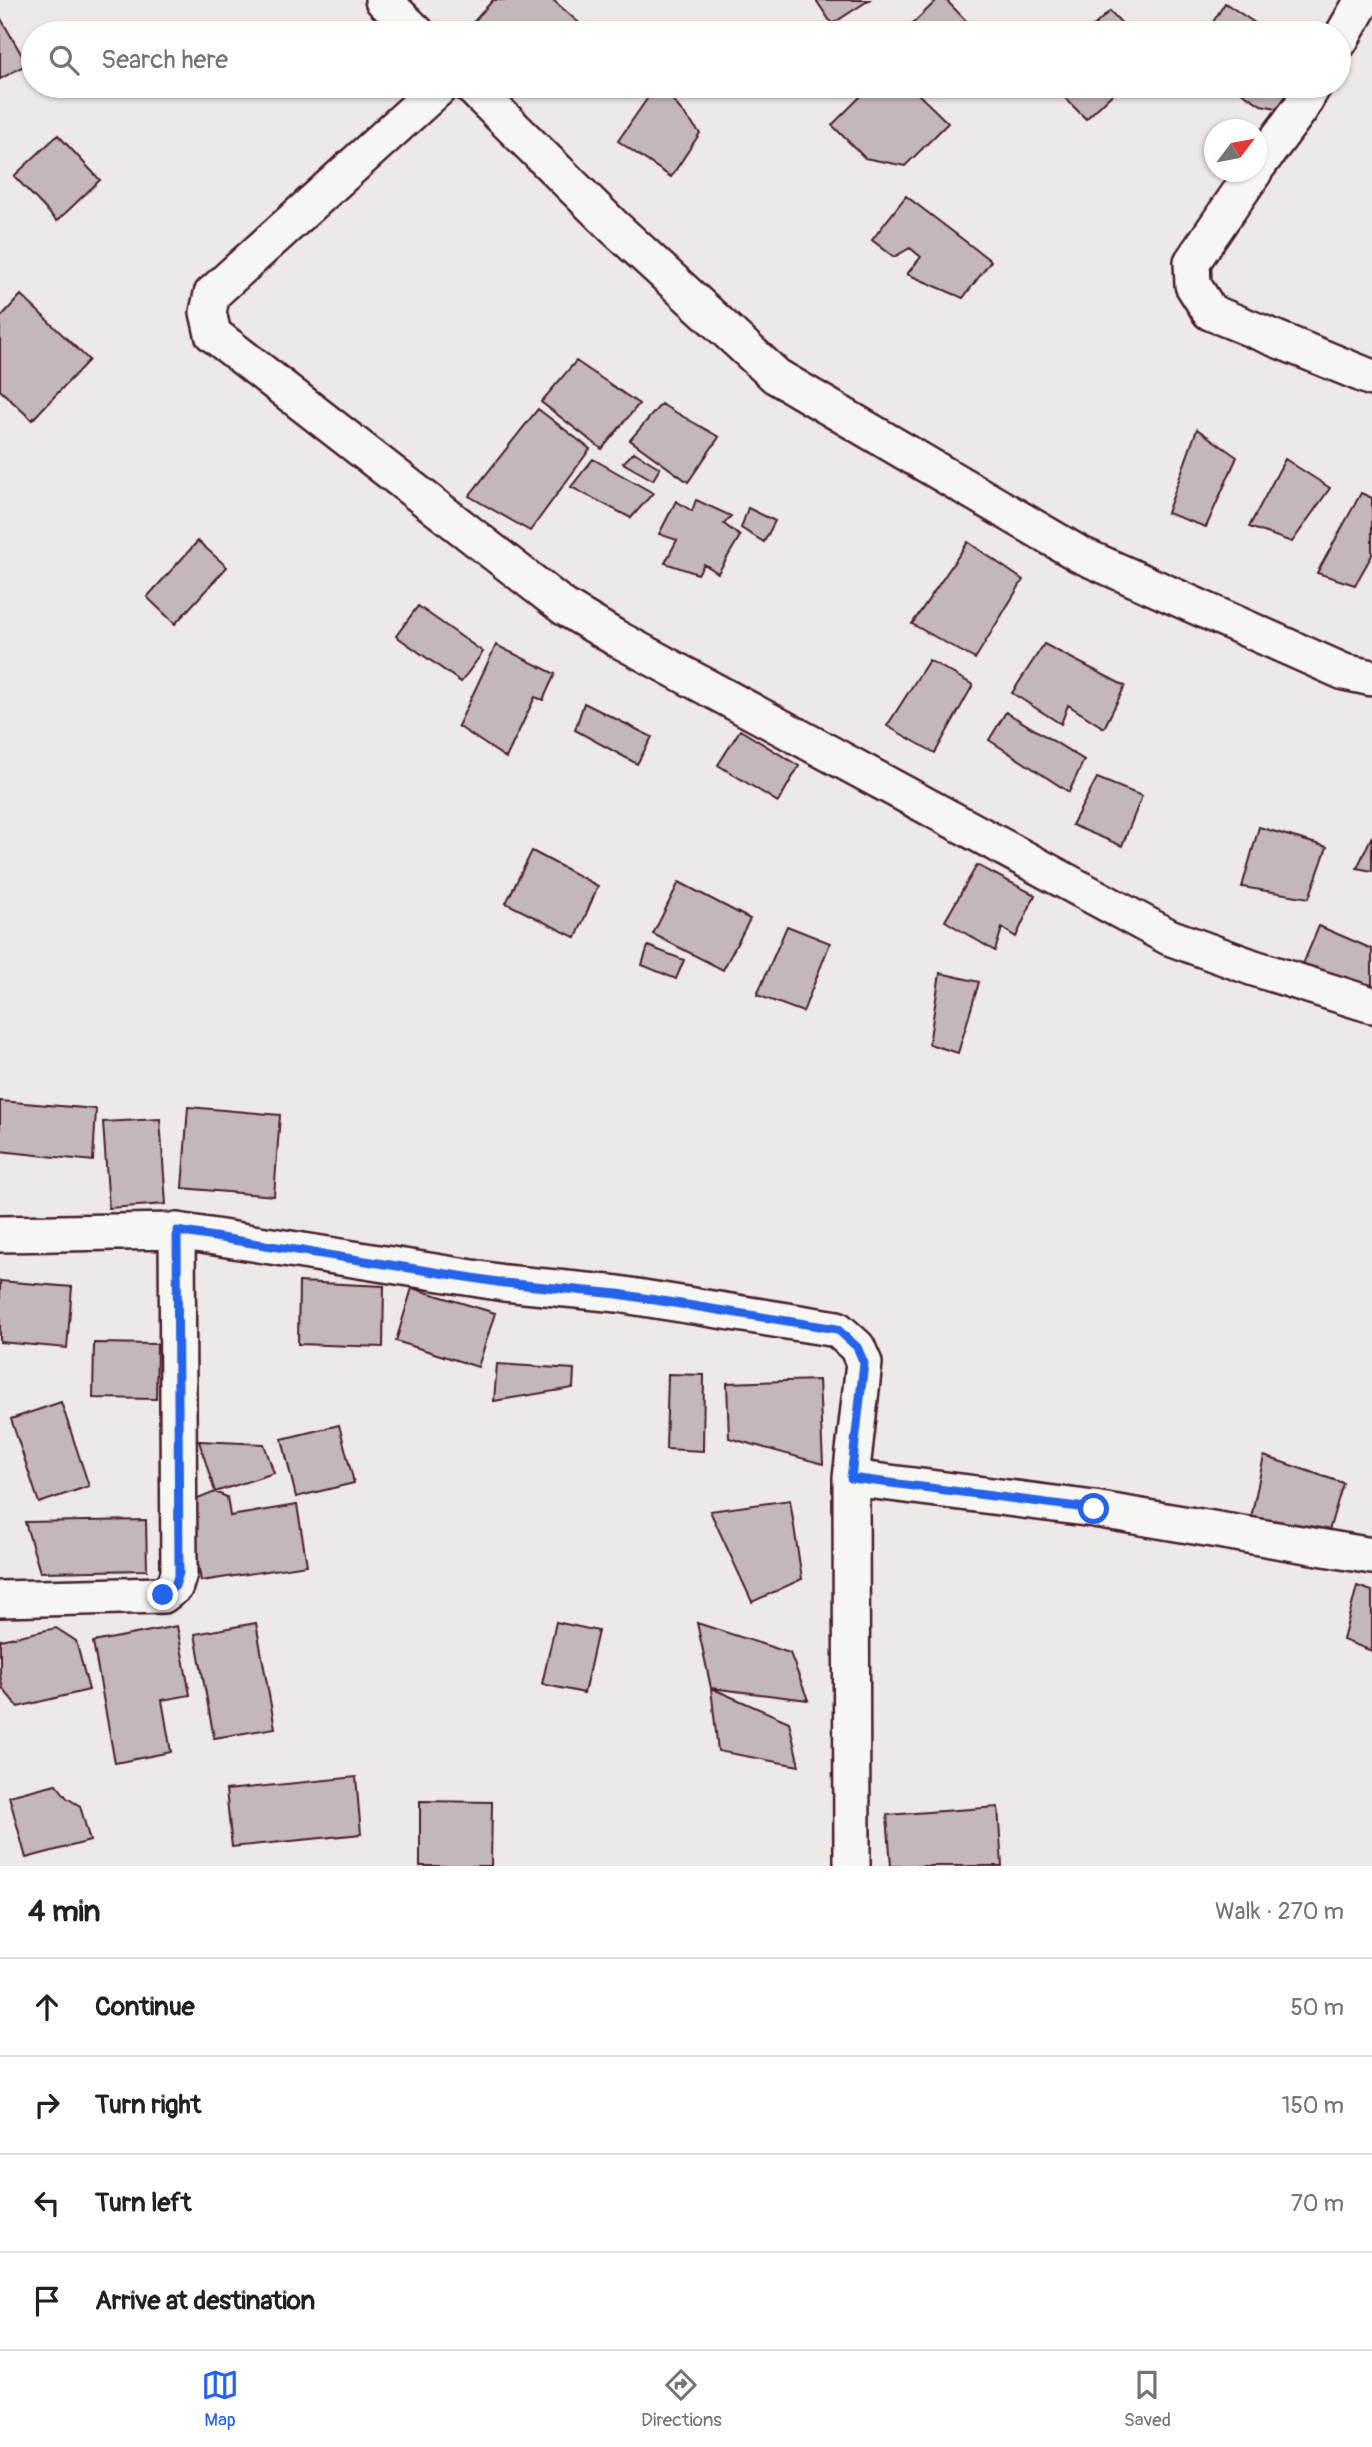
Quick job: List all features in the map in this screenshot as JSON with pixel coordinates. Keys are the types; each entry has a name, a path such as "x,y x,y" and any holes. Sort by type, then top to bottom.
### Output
{"street":[{"path":"383,0 405,21"},
{"path":"1351,21 1363,0"},
{"path":"428,98 212,295 208,312 213,334 564,607 616,638 1169,937 1254,968 1372,1005"},
{"path":"483,98 613,226 776,376 1079,554 1344,672 1372,678"},
{"path":"1267,153 1306,98"},
{"path":"1247,182 1192,262 1193,285 1210,312 1372,378"},
{"path":"0,1234 177,1231 504,1283 618,1294 837,1329 857,1347 864,1363 851,1478 852,1866"},
{"path":"0,1599 163,1595 175,1586 179,1573 177,1231"},
{"path":"851,1478 1094,1509 1372,1556"}],"building":[{"path":"493,0 553,0 577,21 475,21"},
{"path":"816,0 869,0 837,21 830,21"},
{"path":"937,0 946,0 966,21 915,21"},
{"path":"1225,3 1252,21 1214,21"},
{"path":"1110,11 1120,21 1099,21"},
{"path":"0,17 21,54 21,67 0,79"},
{"path":"648,98 671,98 700,133 671,177 618,141"},
{"path":"859,98 922,98 948,123 905,166 865,158 832,125"},
{"path":"1065,98 1108,98 1086,119"},
{"path":"1250,98 1294,98 1286,110 1261,105"},
{"path":"58,135 100,180 57,221 14,176"},
{"path":"906,196 991,261 963,298 907,274 921,257 910,248 894,257 872,240"},
{"path":"21,295 89,360 32,420 0,390 0,318"},
{"path":"576,361 639,404 602,449 541,402"},
{"path":"661,404 719,437 688,482 630,440"},
{"path":"538,409 590,449 530,531 469,496"},
{"path":"1197,429 1237,457 1206,527 1167,513"},
{"path":"634,452 660,468 653,480 623,463"},
{"path":"593,459 653,493 631,518 571,487"},
{"path":"1285,459 1330,488 1292,542 1249,527"},
{"path":"1361,493 1372,498 1372,555 1355,585 1317,573"},
{"path":"696,500 731,516 724,524 740,536 718,573 704,564 698,574 665,563 677,540 659,534 676,501 692,511"},
{"path":"748,508 775,521 764,542 741,528"},
{"path":"198,541 227,567 175,624 147,597"},
{"path":"968,542 1023,580 975,659 912,624"},
{"path":"418,606 483,652 461,682 396,636"},
{"path":"1044,644 1125,686 1104,728 1068,705 1061,724 1012,693"},
{"path":"496,645 555,674 543,700 535,697 506,758 458,726"},
{"path":"929,660 973,685 935,753 887,726"},
{"path":"584,703 652,737 637,764 575,730"},
{"path":"1006,712 1084,760 1069,792 989,740"},
{"path":"740,730 799,766 778,802 718,765"},
{"path":"1097,778 1142,796 1122,846 1072,825"},
{"path":"1259,827 1327,847 1309,898 1242,887"},
{"path":"1372,836 1372,871 1357,868"},
{"path":"532,851 598,886 576,938 506,903"},
{"path":"977,865 1035,895 1016,937 1002,928 995,951 945,921"},
{"path":"679,882 750,919 723,970 653,934"},
{"path":"787,926 830,943 803,1012 757,995"},
{"path":"1319,926 1372,949 1372,988 1303,964"},
{"path":"648,946 684,960 676,979 642,965"},
{"path":"940,973 979,982 958,1053 929,1044"},
{"path":"0,1101 96,1109 93,1161 0,1151"},
{"path":"188,1107 280,1115 274,1196 182,1188"},
{"path":"160,1119 166,1204 109,1208 103,1122"},
{"path":"0,1281 72,1287 67,1348 0,1342"},
{"path":"299,1282 384,1286 383,1347 298,1344"},
{"path":"412,1288 495,1313 478,1367 396,1341"},
{"path":"94,1343 157,1344 156,1399 93,1398"},
{"path":"497,1364 574,1369 573,1388 494,1401"},
{"path":"668,1374 704,1375 703,1451 666,1449"},
{"path":"819,1380 823,1464 729,1438 727,1383"},
{"path":"61,1402 89,1486 39,1503 11,1419"},
{"path":"339,1425 354,1483 296,1497 282,1439"},
{"path":"199,1441 264,1444 274,1473 215,1492"},
{"path":"1264,1456 1343,1483 1328,1534 1251,1518"},
{"path":"215,1492 227,1497 230,1516 297,1505 307,1565 201,1581 188,1503"},
{"path":"790,1500 802,1579 752,1602 710,1511"},
{"path":"146,1520 147,1570 40,1572 25,1522"},
{"path":"1357,1586 1372,1591 1372,1651 1343,1640"},
{"path":"556,1622 598,1631 584,1693 542,1684"},
{"path":"256,1623 275,1728 214,1738 195,1634"},
{"path":"697,1623 790,1653 808,1700 711,1688"},
{"path":"177,1626 190,1695 162,1700 171,1752 115,1763 93,1642"},
{"path":"56,1628 76,1641 89,1690 18,1707 3,1689 0,1675 0,1640"},
{"path":"711,1688 789,1722 799,1766 718,1751"},
{"path":"356,1777 361,1834 232,1847 226,1790"},
{"path":"56,1784 67,1798 80,1806 90,1841 26,1858 9,1796"},
{"path":"420,1801 492,1802 491,1866 420,1866"},
{"path":"998,1807 1002,1866 891,1866 887,1815"}],"route":[{"path":"163,1595 175,1586 179,1573 177,1231 504,1283 618,1294 837,1329 857,1347 864,1363 851,1478 1094,1509"}]}
